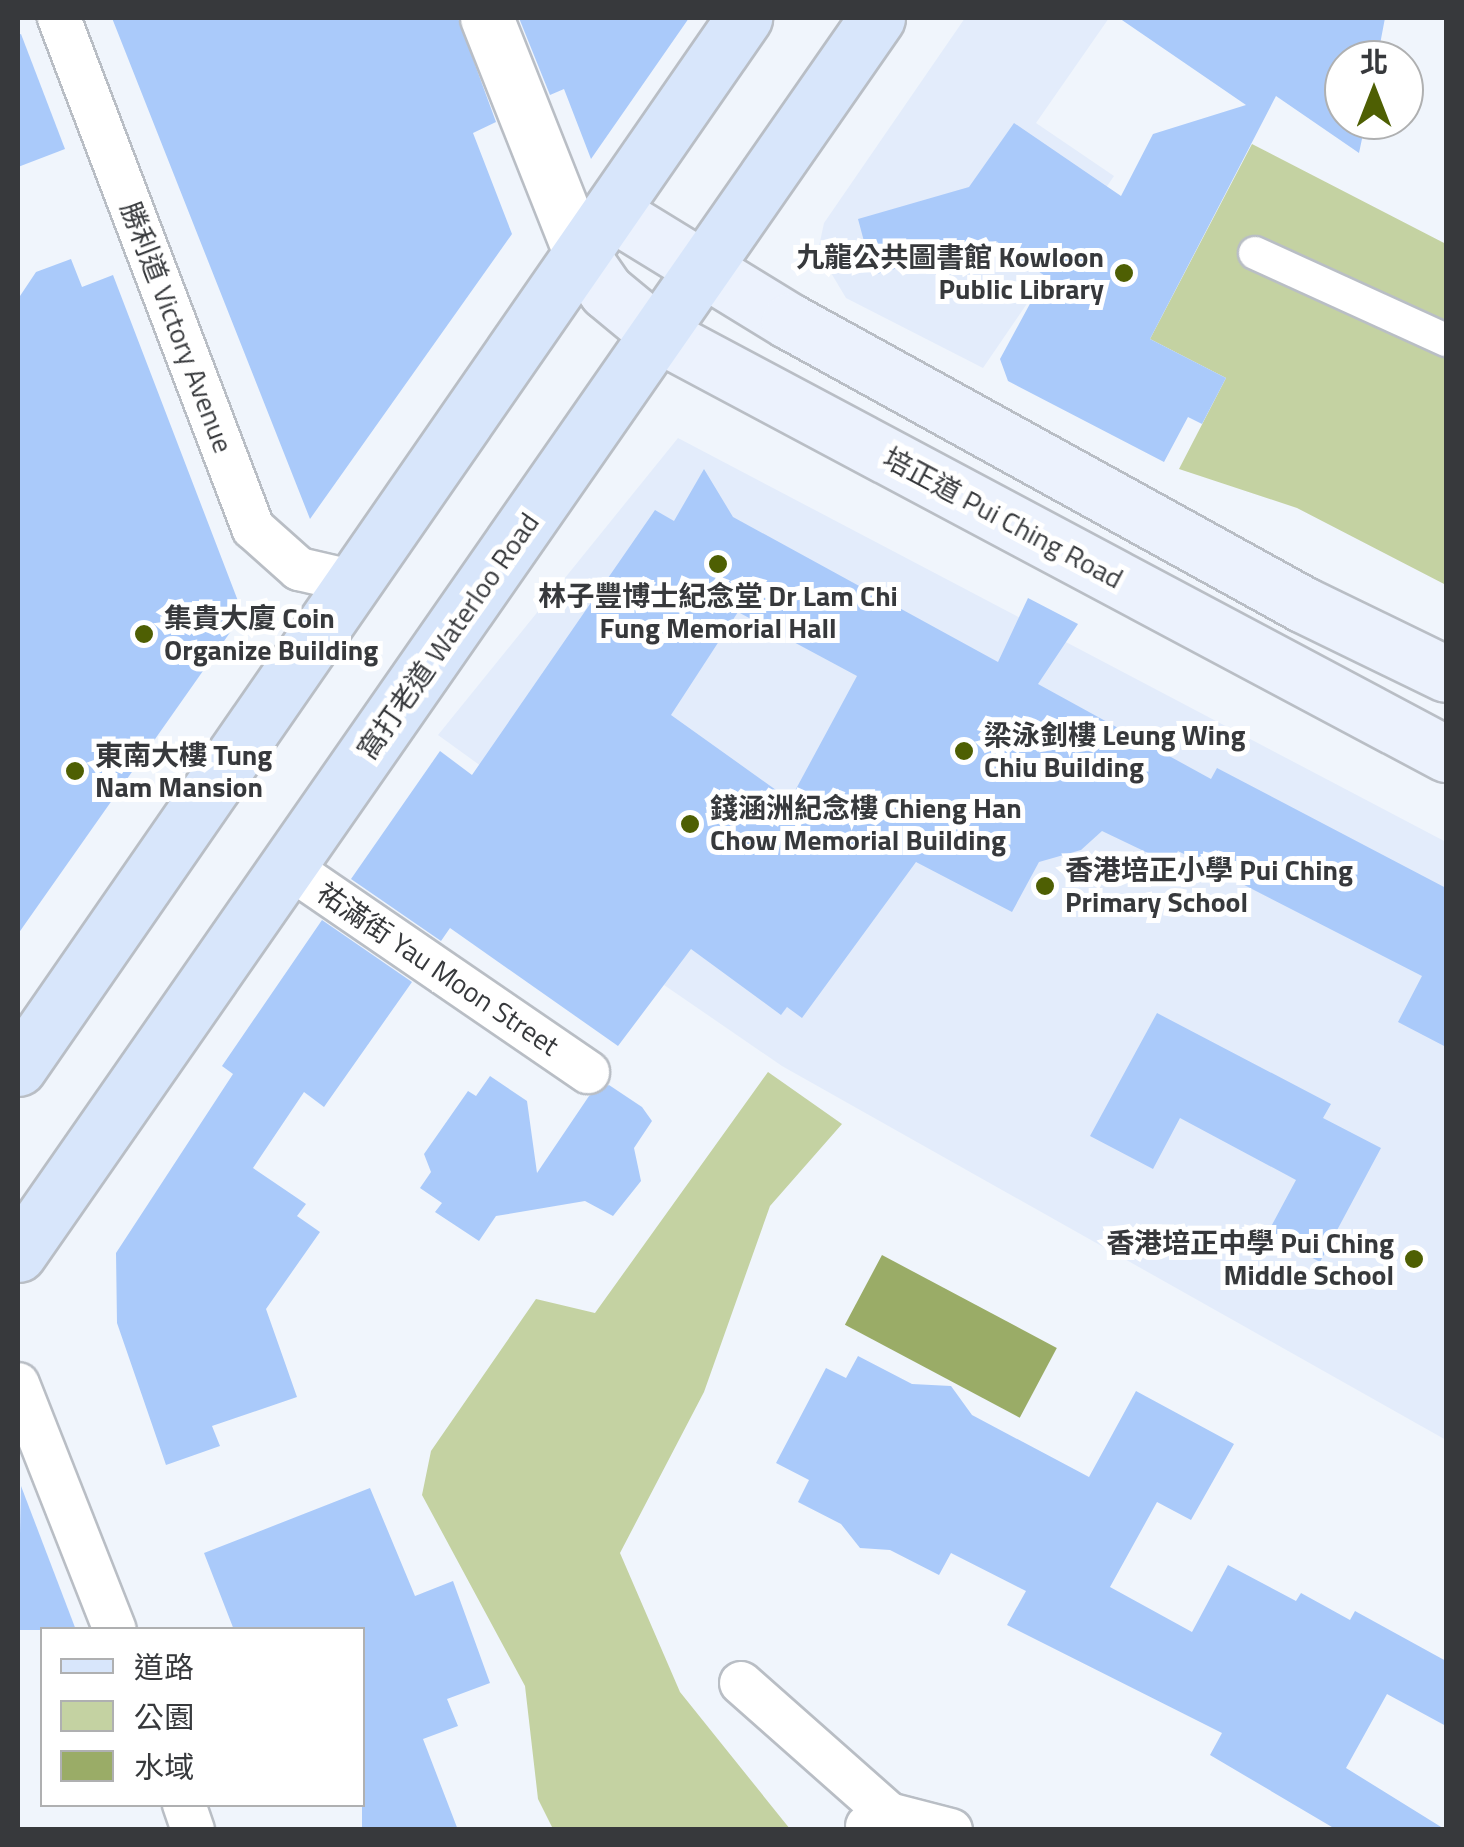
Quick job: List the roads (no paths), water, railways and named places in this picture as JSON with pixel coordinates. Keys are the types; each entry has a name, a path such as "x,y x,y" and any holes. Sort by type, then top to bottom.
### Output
{"main road":[{"path":"18,1068 351,580 744,18"},
{"name":"窩打老道 Waterloo Road","path":"18,1254 877,18"},
{"path":"596,234 701,273 1302,604 1446,674"},
{"name":"培正道 Pui Ching Road","path":"596,234 606,292 658,334 1446,754"}],"street":[{"name":"勝利道 Victory Avenue","path":"59,18 253,528 299,569 351,580"},
{"path":"487,18 596,234"},
{"path":"1255,253 1446,340"},
{"name":"祐滿街 Yau Moon Street","path":"288,866 588,1072"},
{"path":"18,1384 114,1627"},
{"path":"741,1684 876,1822 951,1830"}],"water":[{"path":"882,1255 1057,1348 1020,1418 845,1325"}],"place":[{"name":"九龍公共圖書館 Kowloon Public Library","path":"1124,273"},
{"name":"林子豐博士紀念堂 Dr Lam Chi Fung Memorial Hall","path":"718,564"},
{"name":"集貴大廈 Coin Organize Building","path":"144,634"},
{"name":"梁泳釗樓 Leung Wing Chiu Building","path":"964,751"},
{"name":"東南大樓 Tung Nam Mansion","path":"75,771"},
{"name":"錢涵洲紀念樓 Chieng Han Chow Memorial Building","path":"690,824"},
{"name":"香港培正小學 Pui Ching Primary School","path":"1045,886"},
{"name":"香港培正中學 Pui Ching Middle School","path":"1414,1259"}]}
